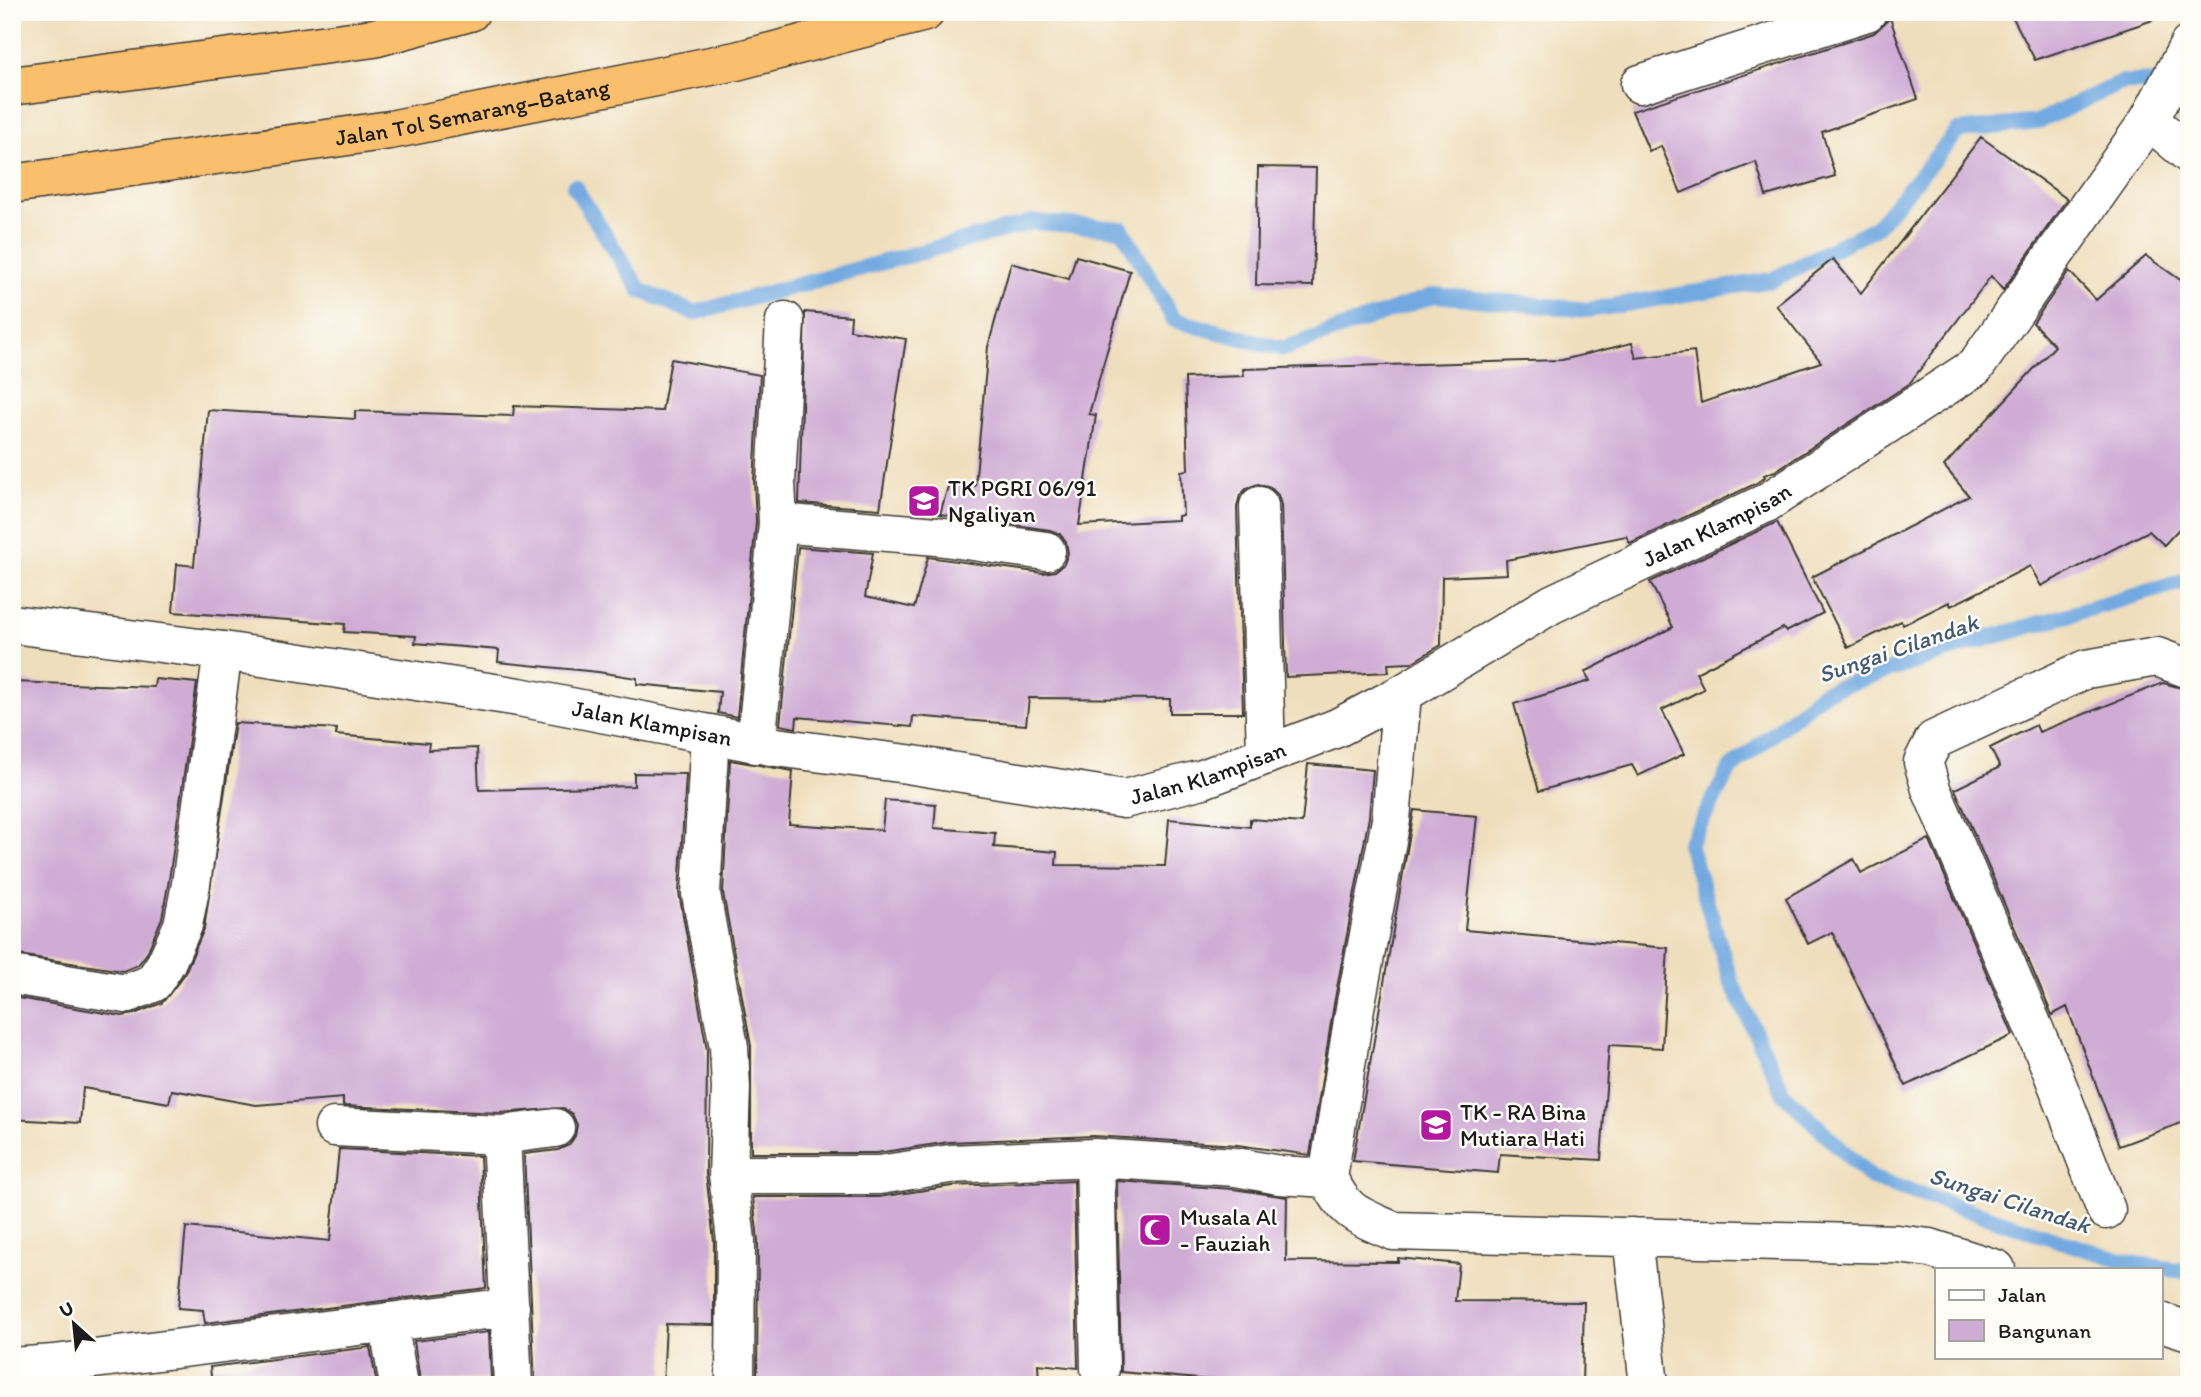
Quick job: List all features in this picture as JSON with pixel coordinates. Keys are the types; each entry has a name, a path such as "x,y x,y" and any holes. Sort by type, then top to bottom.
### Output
{"highway":[{"path":"12,86 374,38 470,12"},
{"name":"Jalan Tol Semarang–Batang","path":"12,184 390,130 736,61 925,12"}],"street":[{"path":"1640,84 1867,12"},
{"name":"Jalan Klampisan","path":"12,624 223,651 519,697 757,744 1124,799 1203,779 1337,727 1402,694 1552,604 1766,503 1975,367 2156,106 2189,45"},
{"path":"2156,106 2189,154"},
{"path":"757,744 778,523 776,482 785,321"},
{"path":"1259,506 1266,755"},
{"path":"778,523 937,536 1046,551"},
{"path":"12,975 126,994 153,983 166,963 183,925 223,651"},
{"path":"2106,1210 2050,1066 1931,789 1923,762 1934,740 2086,669 2157,657 2189,669"},
{"path":"1402,694 1391,820 1355,1008 1328,1178 1340,1203 1362,1217 1393,1231 1897,1244 1930,1248 1993,1268"},
{"path":"710,734 701,894 729,1046 732,1088 728,1175 736,1240 735,1385"},
{"path":"334,1127 501,1135 555,1128"},
{"path":"501,1135 513,1385"},
{"path":"728,1175 879,1175 950,1164 1095,1158 1236,1167 1279,1175 1328,1178"},
{"path":"1095,1158 1100,1369"},
{"path":"1632,1237 1649,1385"},
{"path":"12,1367 510,1307"},
{"path":"388,1322 399,1385"},
{"path":"2162,1322 2189,1331"}],"building":[{"path":"2010,12 2152,12 2153,20 2035,60"},
{"path":"1890,18 1918,99 1822,132 1835,176 1766,196 1756,162 1681,193 1661,146 1649,151 1632,111 1874,33"},
{"path":"1981,137 2067,199 2003,290 1991,276 1909,384 1775,471 1764,475 1765,477 1755,484 1630,543 1626,536 1506,560 1507,574 1442,577 1441,645 1411,663 1388,664 1389,672 1286,677 1281,505 1278,495 1270,487 1258,484 1247,488 1240,495 1237,507 1243,713 1170,713 1170,699 1029,698 1026,725 913,716 912,727 797,717 796,728 780,725 798,547 873,553 865,597 914,608 928,557 1043,573 1055,571 1064,564 1068,553 1066,542 1060,534 1050,530 940,514 949,483 975,486 988,347 1011,263 1069,279 1076,256 1130,271 1089,414 1096,415 1079,525 1178,520 1178,516 1183,515 1181,471 1188,470 1185,378 1244,376 1243,369 1562,360 1632,343 1636,358 1694,351 1701,403 1821,362 1776,305 1833,259 1861,293"},
{"path":"1258,167 1316,168 1313,286 1256,285"},
{"path":"2146,256 2189,286 2189,518 2164,545 2149,531 2041,586 2030,566 1951,606 1949,602 1903,625 1901,621 1848,648 1812,577 1969,496 1944,466 2055,346 2033,323 2069,271 2096,300"},
{"path":"805,312 851,316 850,330 906,339 880,509 799,503"},
{"path":"671,359 760,375 754,481 756,522 737,717 718,713 720,692 637,684 637,678 598,672 498,662 499,650 415,643 416,636 344,632 345,624 173,612 177,564 194,566 208,410 355,419 355,411 513,416 514,406 662,411"},
{"path":"1777,522 1823,613 1786,632 1783,628 1696,673 1704,689 1662,710 1684,754 1638,776 1632,765 1539,791 1514,704 1590,681 1585,672 1673,627 1650,582"},
{"path":"155,679 197,683 162,918 147,953 138,965 123,971 12,954 12,682 154,687"},
{"path":"2163,683 2189,690 2189,1120 2119,1146 2067,1007 2052,1015 1955,789 2000,767 1990,748 2036,725 2039,732"},
{"path":"235,723 337,729 336,735 429,743 428,750 477,748 479,790 634,786 634,773 686,774 679,893 707,1050 706,1174 714,1241 714,1325 666,1324 663,1385 535,1385 524,1154 558,1150 569,1145 575,1136 577,1125 572,1114 563,1108 500,1113 343,1106 343,1098 256,1105 172,1090 169,1103 83,1088 80,1123 12,1119 12,997 122,1016 162,1003 184,975 204,929"},
{"path":"730,760 793,771 789,824 882,830 885,800 936,804 934,828 995,833 994,847 1057,852 1056,865 1165,866 1169,819 1250,827 1250,819 1302,823 1308,764 1373,770 1369,817 1334,1004 1310,1155 1237,1145 1094,1136 949,1142 877,1153 751,1153 751,1046 723,893"},
{"path":"1414,810 1477,816 1465,930 1668,948 1662,1048 1609,1045 1601,1160 1500,1154 1498,1173 1353,1161"},
{"path":"1929,839 2013,1035 1906,1086 1832,932 1808,944 1786,898 1854,859 1861,873"},
{"path":"339,1149 480,1156 486,1288 205,1323 203,1310 178,1308 186,1227 330,1241"},
{"path":"1074,1181 1078,1368 1038,1364 1039,1385 757,1385 758,1240 753,1197 879,1197 952,1186"},
{"path":"1117,1181 1233,1189 1287,1197 1286,1261 1398,1262 1398,1258 1459,1264 1455,1301 1584,1302 1582,1385 1231,1385 1231,1382 1121,1372"},
{"path":"489,1332 491,1379 420,1381 414,1341"},
{"path":"370,1347 377,1385 212,1385 210,1367"}],"waterway":[{"path":"574,186 640,290 694,313 1033,222 1122,229 1174,320 1283,349 1435,295 1588,310 1772,280 1876,227 1958,131 2037,122 2123,82 2168,83"},
{"name":"Sungai Cilandak","path":"2189,580 1975,642 1824,692 1730,769 1689,844 1731,981 1784,1094 1871,1178 2124,1262 2189,1272"}],"place":[{"name":"TK PGRI 06/91 Ngaliyan","path":"924,501"},
{"name":"TK - RA Bina Mutiara Hati","path":"1436,1125"},
{"name":"Musala Al - Fauziah","path":"1155,1230"}]}
